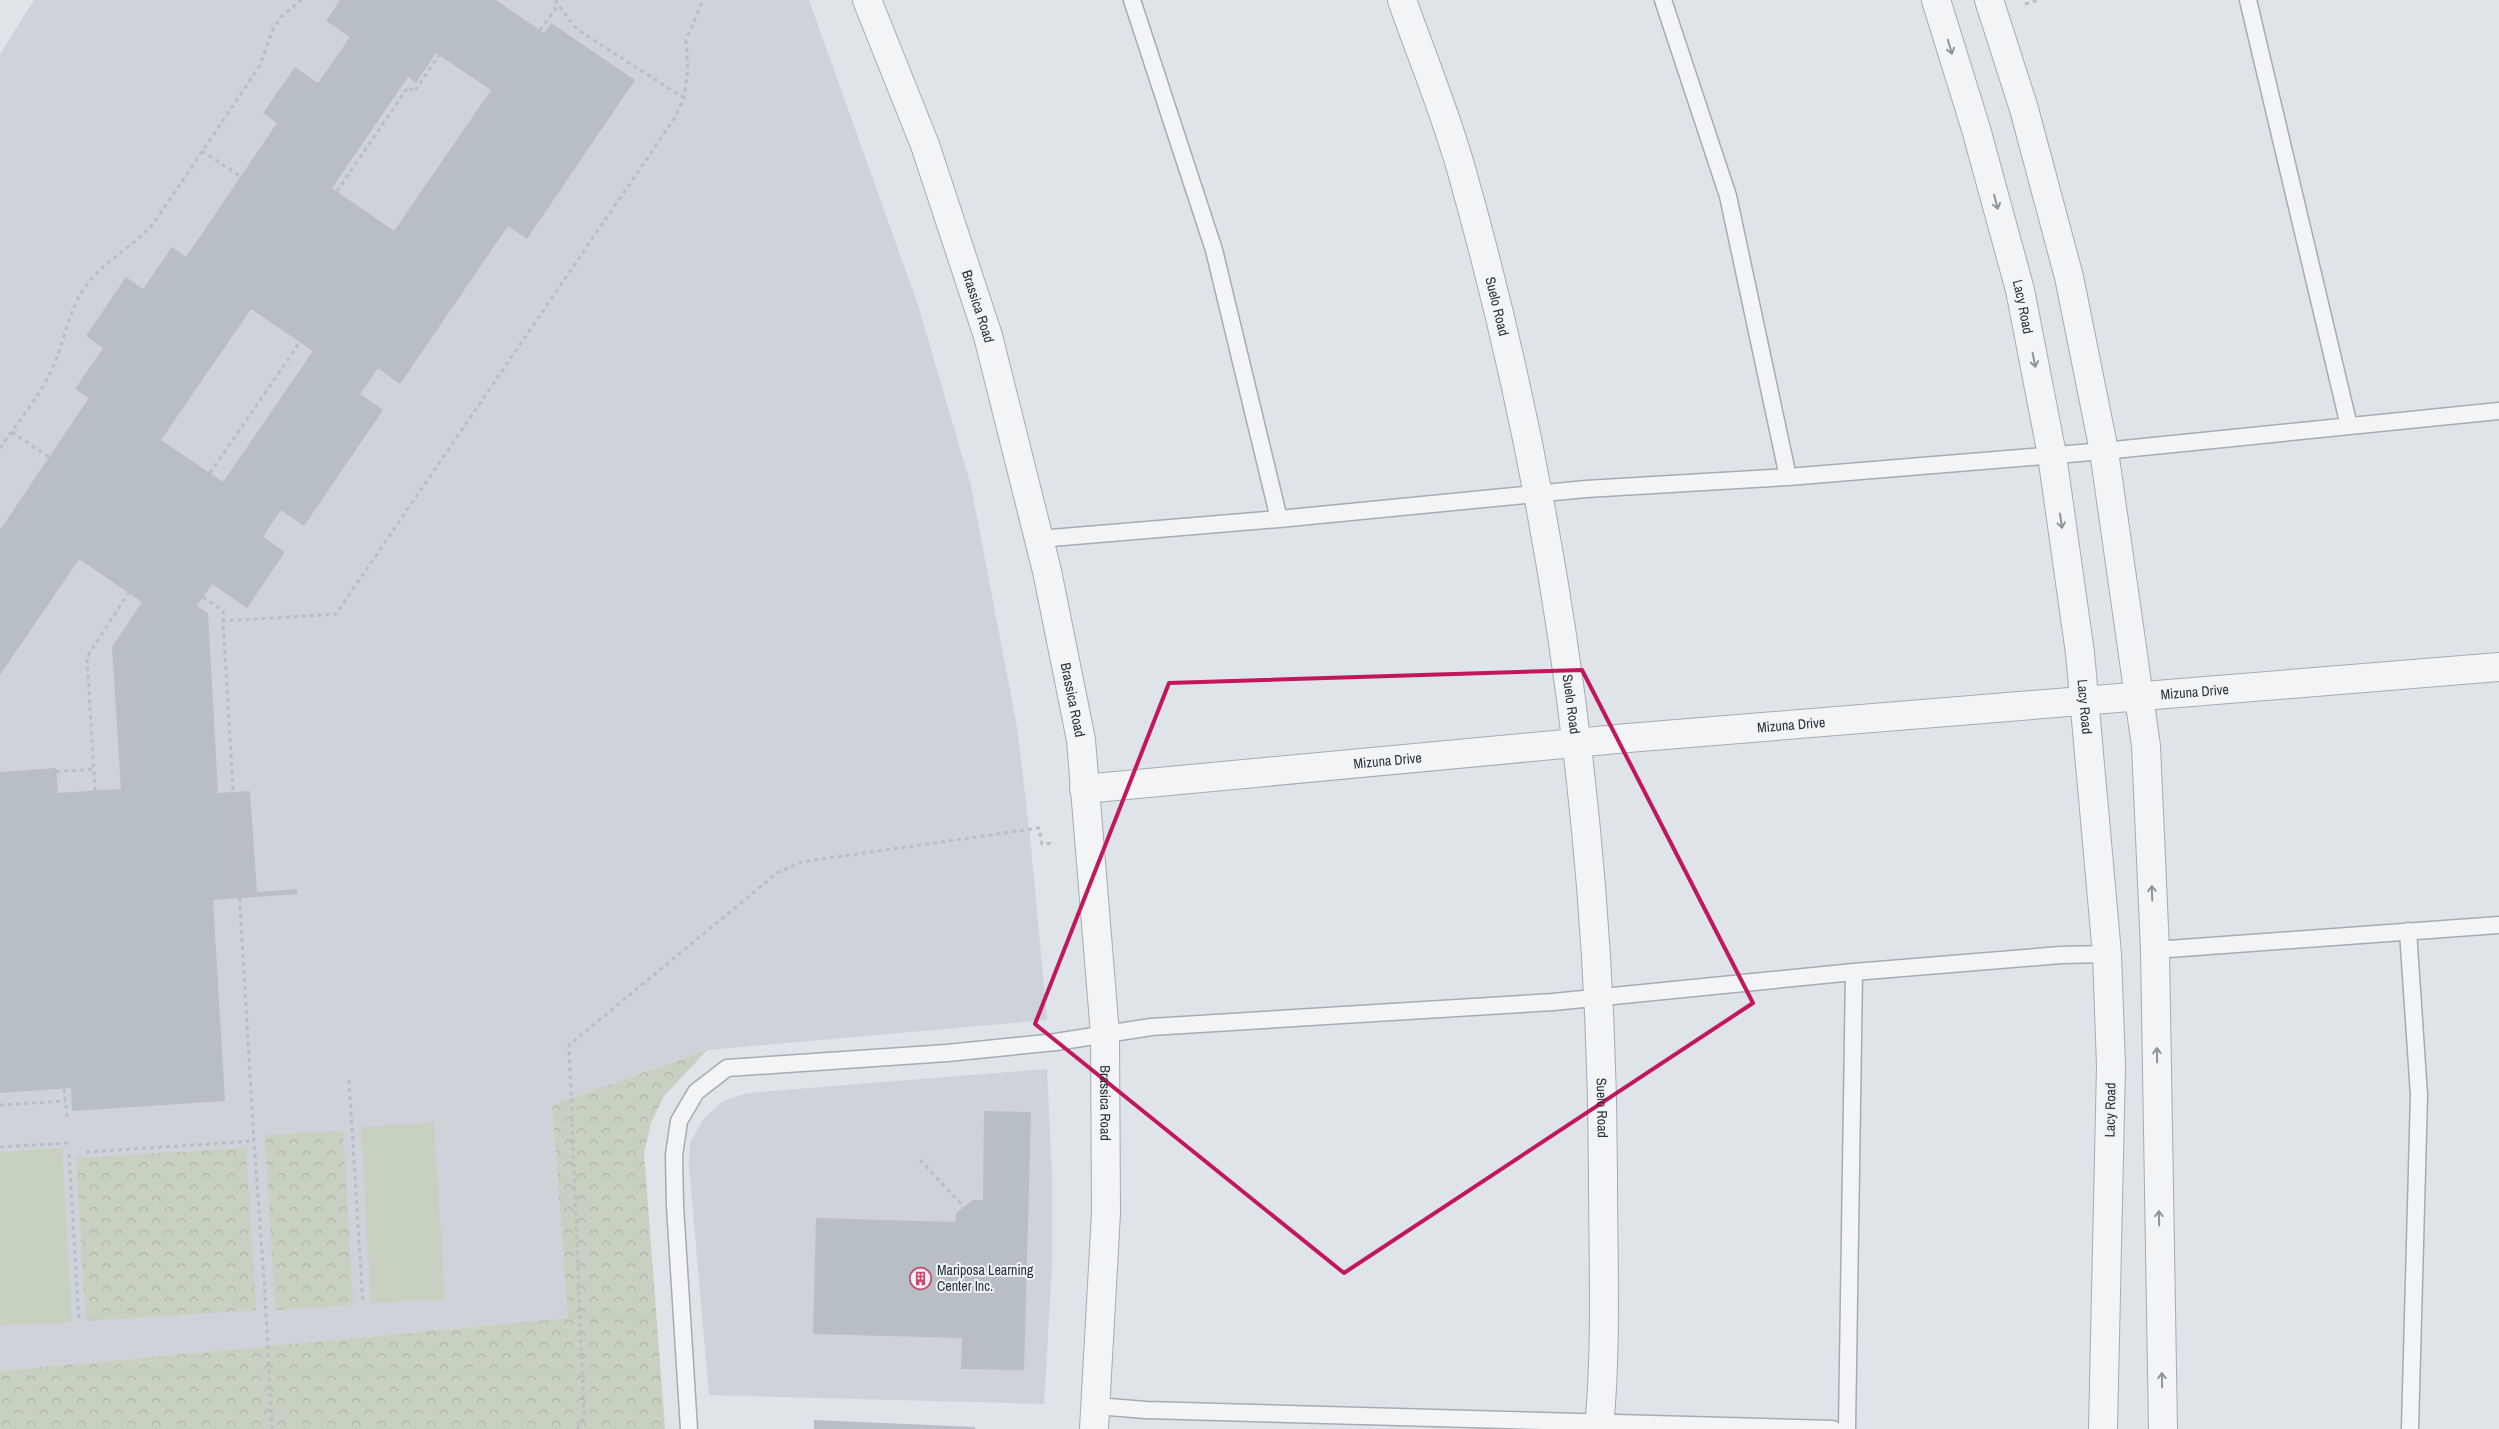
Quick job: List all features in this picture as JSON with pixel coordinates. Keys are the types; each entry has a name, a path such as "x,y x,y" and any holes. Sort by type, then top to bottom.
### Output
{"street":[{"name":"Brassica Road","path":"867,0 926,145 988,336 1039,540 1081,740 1105,1034 1106,1213 1095,1418"},
{"name":"Suelo Road","path":"1402,0 1461,168 1503,326 1539,493 1577,743 1585,808 1603,1089 1604,1326 1599,1426"},
{"name":"Lacy Road","path":"1936,0 1976,129 2020,290 2052,455 2080,653 2107,954 2111,1066 2104,1429"},
{"path":"1988,0 2024,109 2070,277 2104,451 2146,746 2155,950 2163,1429"},
{"name":"Mizuna Drive","path":"1084,789 1577,743 2499,667"}],"lane":[{"path":"1132,0 1214,250 1279,519"},
{"path":"1663,0 1728,196 1788,477"},
{"path":"2248,0 2349,426"},
{"path":"1039,540 1279,519 1539,493 1788,477 2104,451 2499,411"},
{"path":"2155,950 2499,925"},
{"path":"2408,931 2419,1095 2410,1429"},
{"path":"689,1429 675,1206 674,1155 679,1121 696,1092 727,1068 909,1056 1056,1042 1151,1027 1598,998 1854,972 2061,955 2107,954"},
{"path":"1847,1429 1854,972"},
{"path":"1095,1418 1146,1410 1599,1426 1833,1429"}],"path":[{"path":"0,448 50,373 71,312 85,287 95,275 144,235 259,67 273,29 281,17 301,0"},
{"path":"555,0 581,32 684,98"},
{"path":"223,621 336,614 674,119 684,98 688,68 686,40 703,0"},
{"path":"2028,4 2039,0"},
{"path":"540,30 558,5"},
{"path":"337,190 408,87 414,92 439,56"},
{"path":"202,151 240,176"},
{"path":"210,473 300,342"},
{"path":"12,432 50,457"},
{"path":"95,791 87,657 129,592"},
{"path":"203,597 223,610 254,1141 266,1293 272,1429"},
{"path":"0,776 94,769"},
{"path":"577,1429 584,1418 569,1045 777,873 801,862 1039,828 1042,844 1061,843"},
{"path":"349,1080 363,1304"},
{"path":"64,1088 67,1117"},
{"path":"0,1105 66,1101"},
{"path":"86,1152 254,1141"},
{"path":"0,1147 68,1142"},
{"path":"69,1154 79,1321"},
{"path":"920,1160 964,1207"}],"highlighted area":[{"path":"1582,670 1753,1003 1344,1273 1035,1024 1169,683"}],"shaded area":[{"path":"34,0 809,0 918,305 971,486 1017,727 1030,836 1047,1020 707,1050 552,1105 568,1318 0,1371 0,54"},
{"path":"1047,1069 1052,1177 1052,1267 1044,1404 709,1395 689,1166 690,1142 704,1118 723,1101 747,1093"}],"green space":[{"path":"707,1050 664,1096 651,1123 644,1153 665,1429 0,1429 0,1371 568,1318 552,1105"},
{"path":"434,1122 445,1299 371,1303 361,1127"},
{"path":"343,1131 353,1305 275,1310 265,1135"},
{"path":"62,1148 72,1322 0,1326 0,1152"},
{"path":"246,1148 256,1310 86,1321 76,1158"}],"building":[{"path":"340,0 496,0 544,33 551,23 635,80 527,239 508,226 400,384 378,368 360,394 383,410 304,526 281,510 263,537 285,552 247,608 212,584 197,606 208,613 218,793 250,791 257,892 297,889 297,894 213,900 225,1101 72,1111 71,1088 0,1093 0,772 56,768 58,793 121,789 112,647 142,602 79,559 0,675 0,530 89,398 75,389 103,348 86,336 126,277 143,289 172,247 186,257 277,123 263,113 295,67 318,83 350,37 326,21","holes":["436,53 491,90 394,231 332,188 408,77 416,83","251,309 313,351 223,482 161,440"]},
{"name":"Mariposa Learning Center Inc.","path":"984,1111 1031,1112 1024,1370 961,1369 962,1338 813,1334 816,1218 955,1222 956,1213 973,1200 983,1200"},
{"path":"814,1420 975,1427 975,1429 814,1429"}],"place":[{"name":"Mariposa Learning Center Inc.","path":"921,1278"}]}
